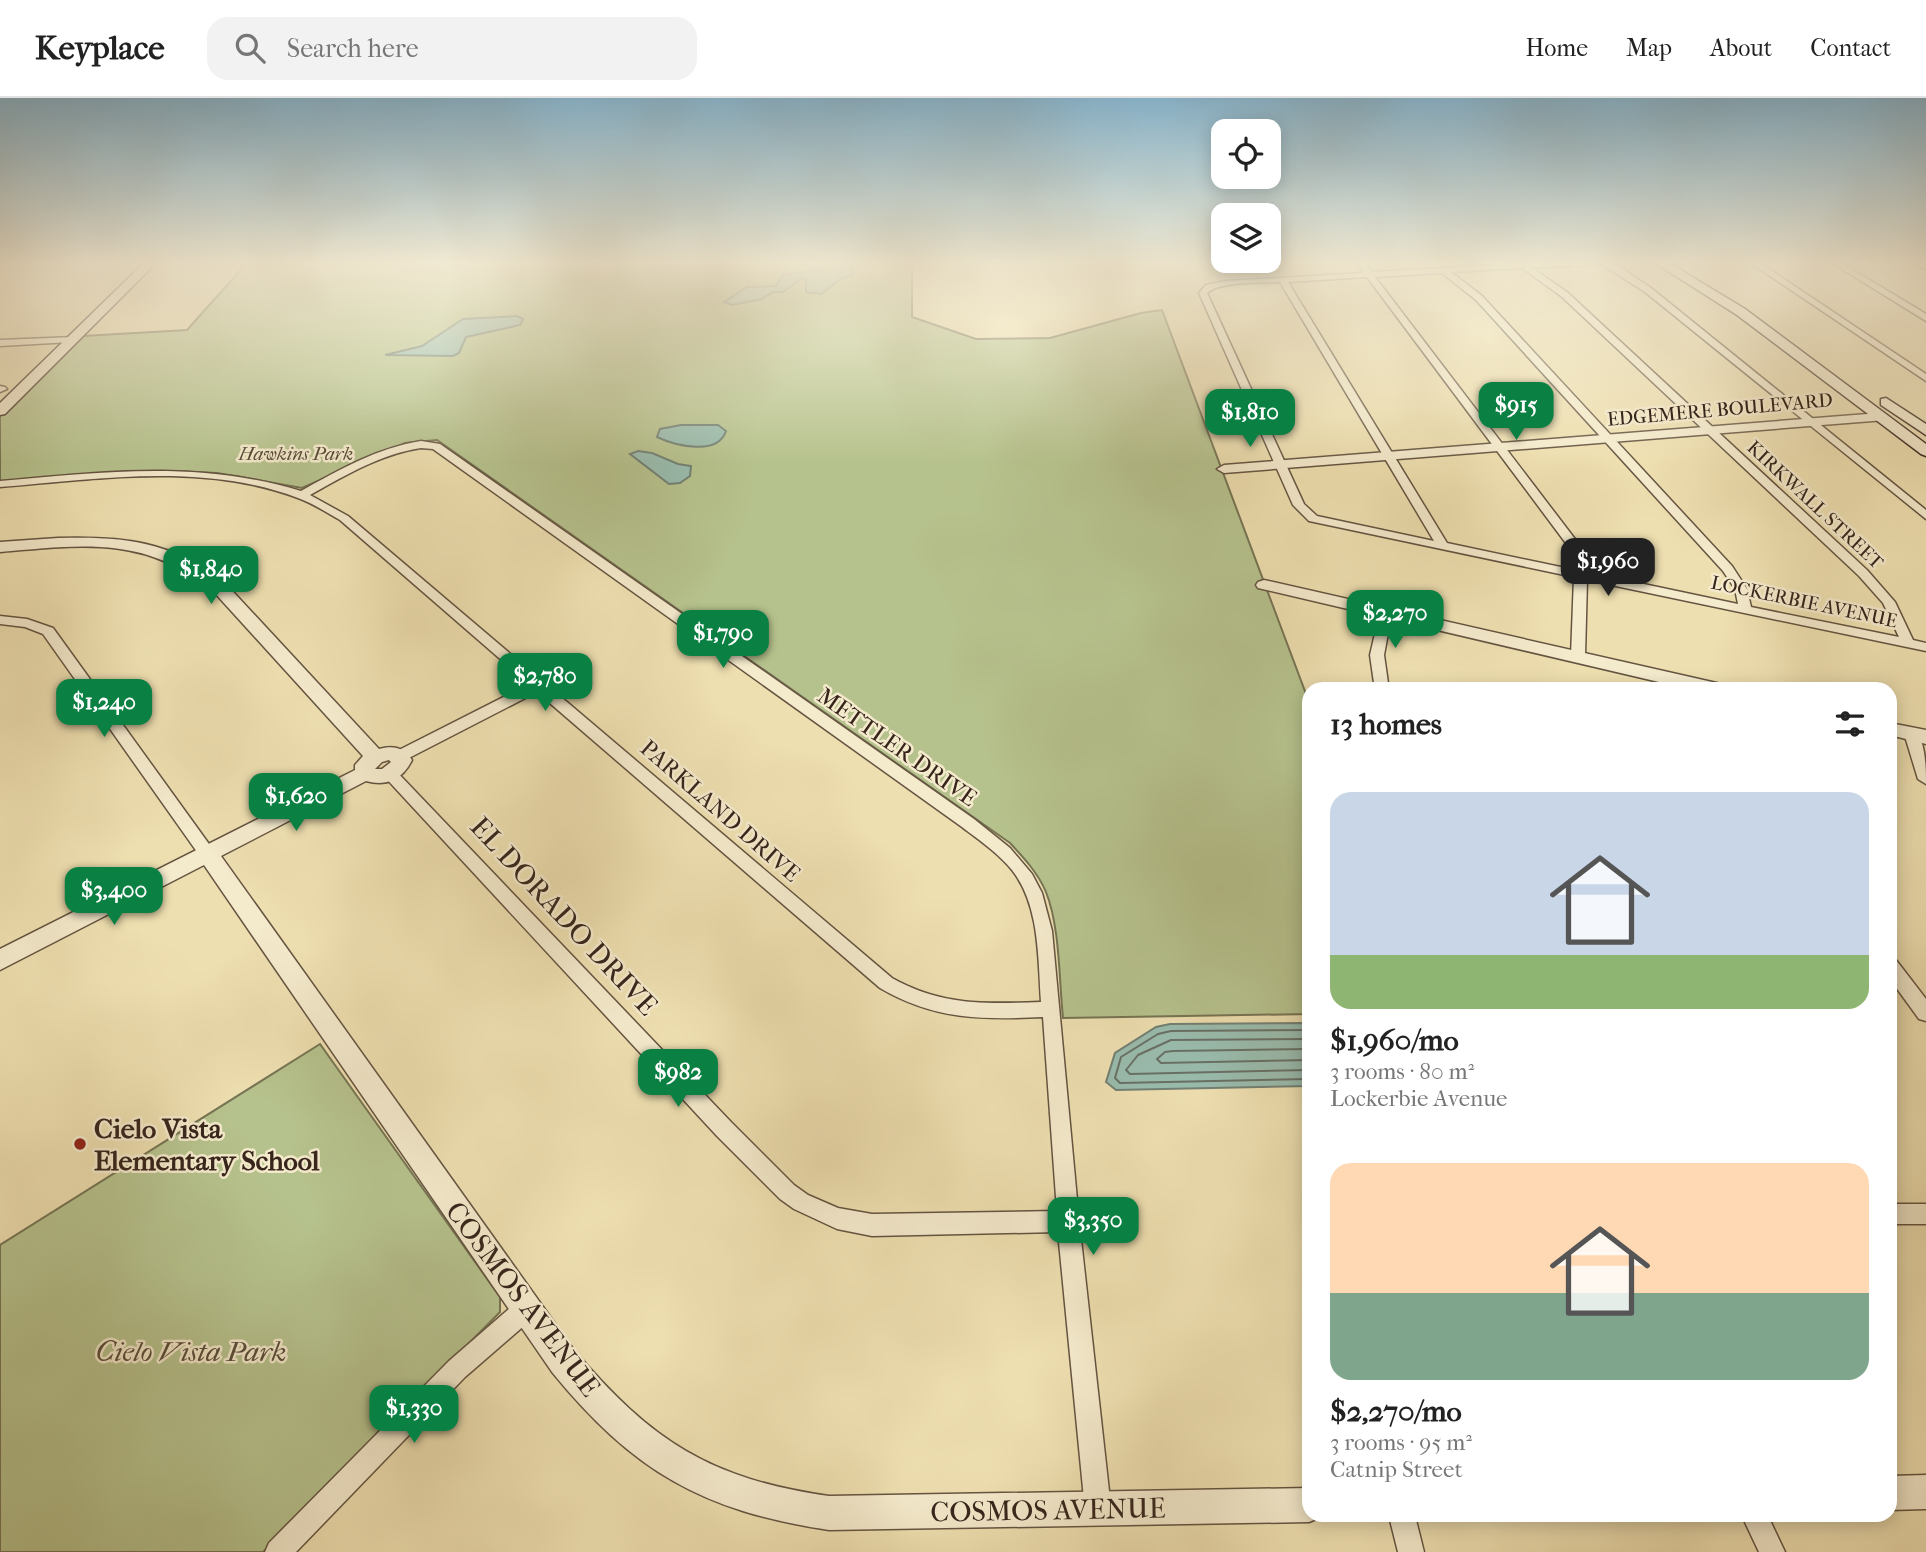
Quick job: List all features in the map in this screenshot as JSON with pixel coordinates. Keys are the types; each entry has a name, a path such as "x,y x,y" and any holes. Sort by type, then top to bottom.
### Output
{"main road":[{"path":"27,364 66,329"},
{"path":"0,411 82,329"},
{"path":"1764,329 1926,451"},
{"path":"1786,329 1810,346"},
{"path":"1875,394 1926,431"},
{"name":"EDGEMERE BOULEVARD","path":"1880,416 1926,413"}],"street":[{"path":"1218,329 1280,464"},
{"path":"1313,329 1443,546"},
{"path":"1411,329 1574,545 1580,557 1581,576 1578,656"},
{"path":"1507,329 1737,581 1745,609"},
{"name":"KIRKWALL STREET","path":"1601,329 1879,589 1896,614 1908,643"},
{"path":"1696,329 1926,516"},
{"path":"1853,329 1926,378"},
{"path":"0,343 71,339"},
{"name":"EDGEMERE BOULEVARD","path":"1224,469 1880,416"},
{"name":"METTLER DRIVE","path":"302,495 347,471 399,449 416,444 436,446 957,815 1014,860 1032,884 1042,914 1068,1221 1098,1509"},
{"name":"LOCKERBIE AVENUE","path":"1280,464 1299,505 1313,519 1926,647"},
{"name":"PARKLAND DRIVE","path":"0,484 178,475 230,479 302,495 344,518 900,992 944,1009 966,1012 1051,1009"},
{"path":"0,547 111,542 149,548 186,561 204,572 219,587 370,765"},
{"path":"1264,585 1687,682"},
{"path":"1381,682 1377,655 1386,612"},
{"name":"COSMOS AVENUE","path":"0,620 27,623 48,631 208,855 525,1310 590,1393 641,1443 669,1461 739,1493 771,1503 829,1513 1302,1505"},
{"path":"0,960 208,855 389,753 395,765 540,685"},
{"path":"1897,730 1918,735 1926,779"},
{"name":"EL DORADO DRIVE","path":"395,765 724,1129 786,1192 837,1218 872,1225 1068,1221"},
{"path":"1897,974 1926,1013"},
{"path":"1897,1214 1926,1214"},
{"path":"278,1552 457,1369 525,1310"},
{"path":"1897,1493 1926,1492"},
{"path":"1404,1522 1411,1552"},
{"path":"1758,1522 1772,1552"}],"green space":[{"name":"Hawkins Park","path":"946,329 976,339 1050,338 1083,329 1169,329 1302,683 1302,1014 1063,1018 1051,906 1039,878 1010,843 437,440 405,443 302,488 217,473 171,471 0,481 0,416 83,336 187,330"},
{"name":"Cielo Vista Park","path":"320,1044 500,1297 500,1312 263,1552 0,1552 0,1245"}],"water":[{"path":"448,329 503,329 466,337 459,353 453,356 385,355 422,346"},
{"path":"681,425 718,425 726,431 722,439 715,444 696,447 657,437 660,429"},
{"path":"638,451 691,466 690,476 680,483 669,484 630,454"},
{"path":"1302,1023 1302,1086 1116,1090 1106,1082 1115,1053 1156,1027 1170,1024"}],"place":[{"name":"Cielo Vista Elementary School","path":"80,1144"}]}
